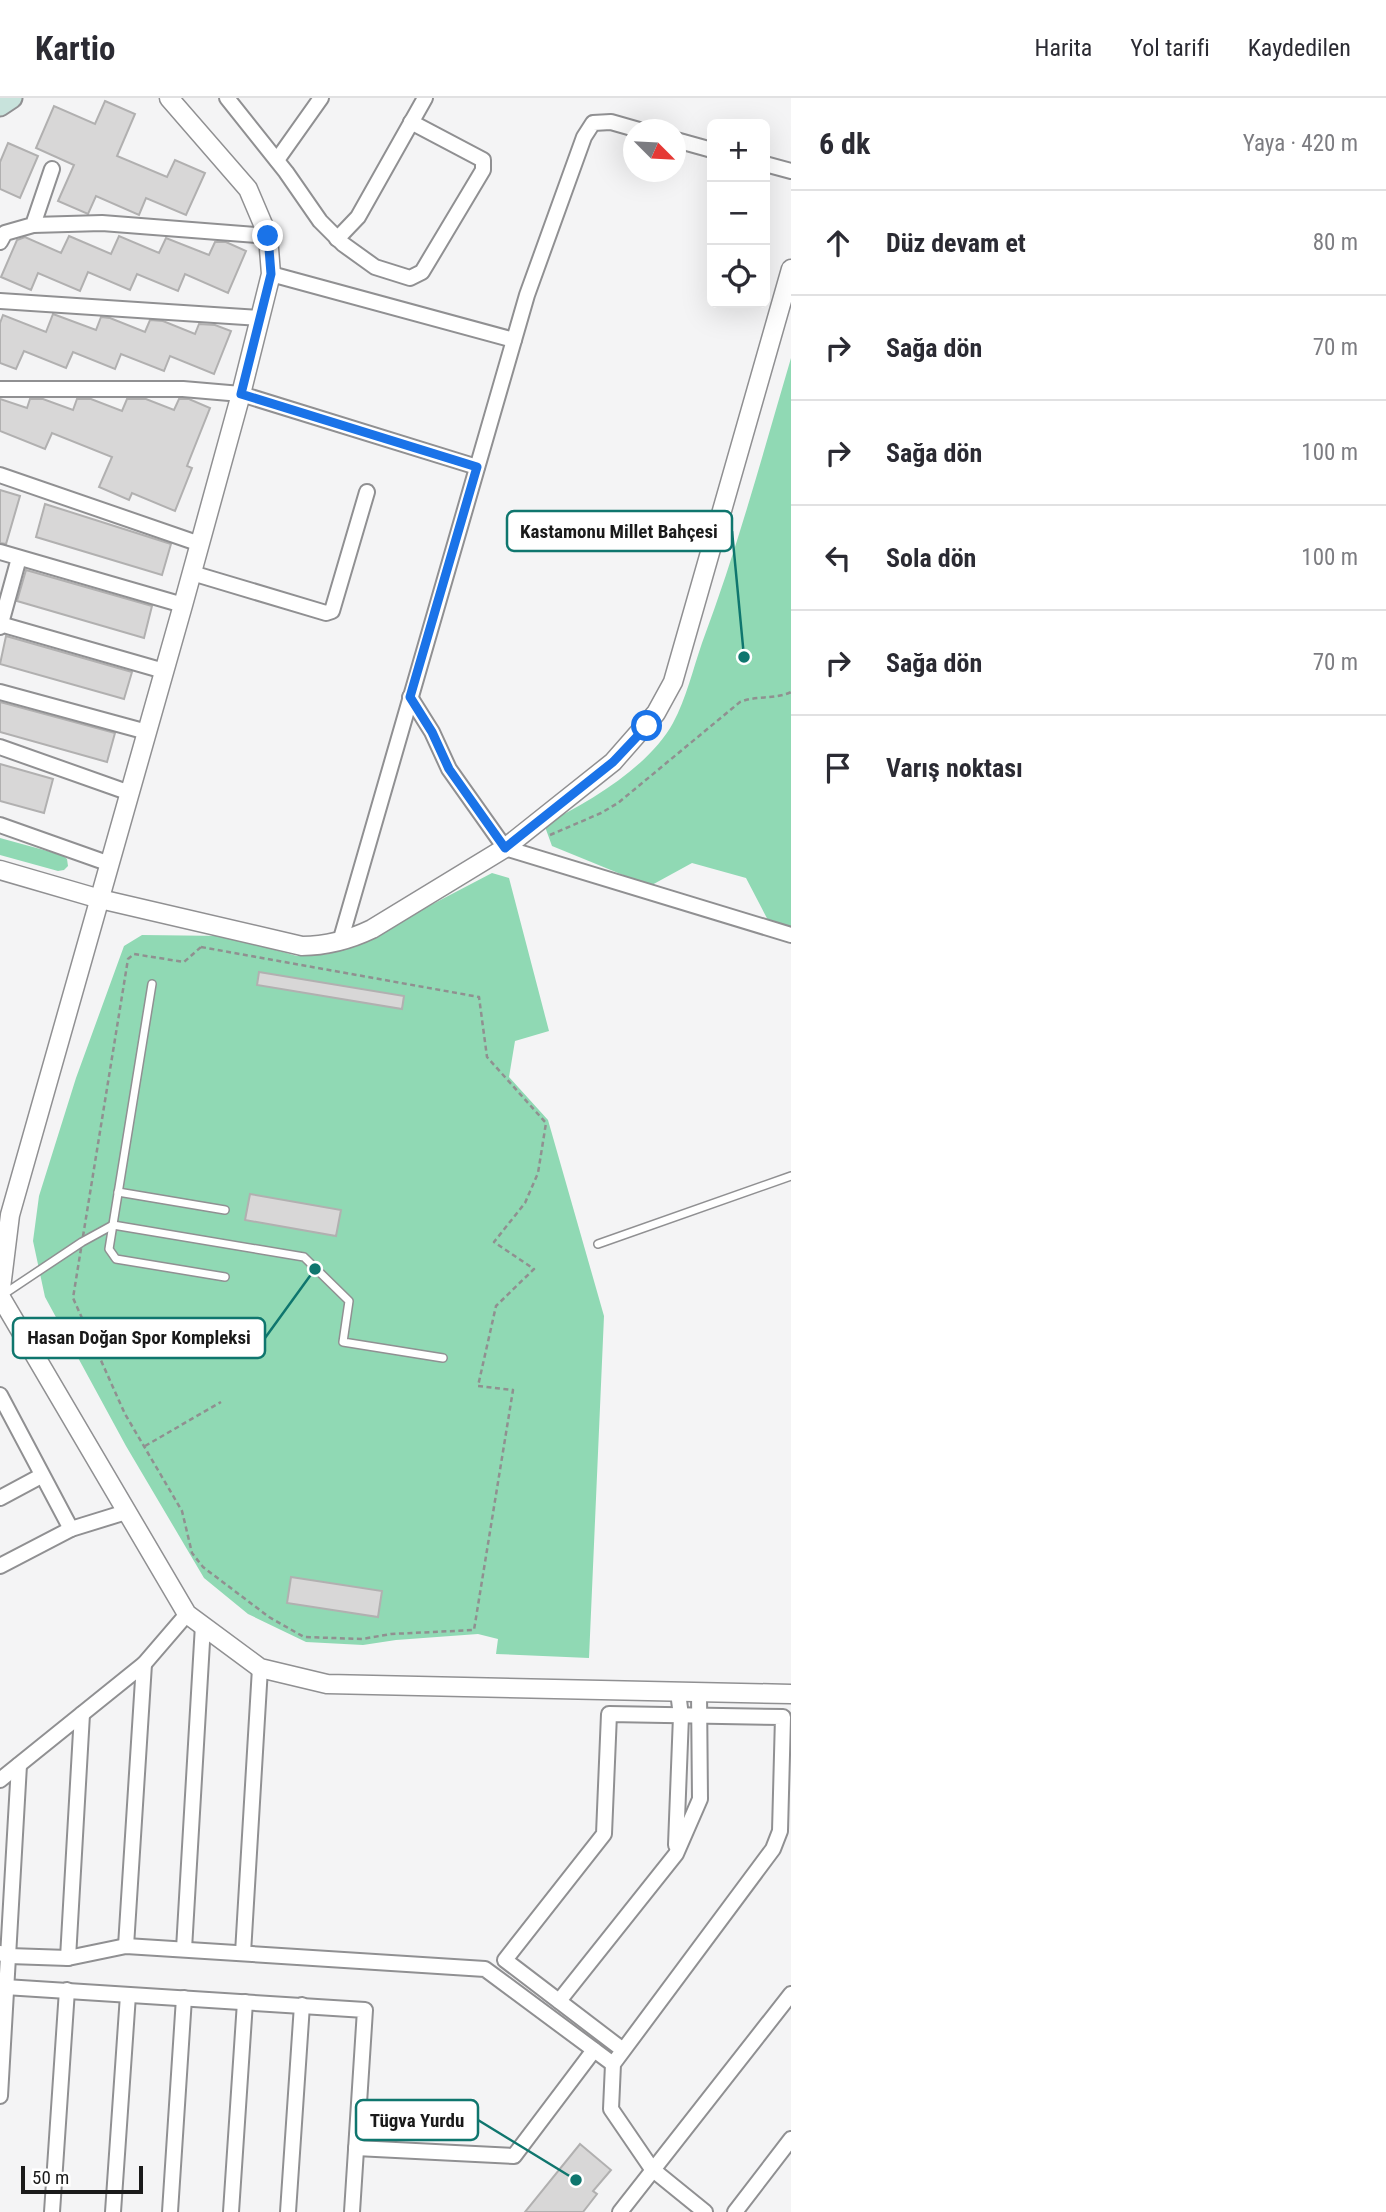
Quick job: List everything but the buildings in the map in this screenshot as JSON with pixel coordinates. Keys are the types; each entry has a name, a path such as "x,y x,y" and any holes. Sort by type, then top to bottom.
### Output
{"main road":[{"path":"0,106 12,98"}],"street":[{"path":"227,98 337,239 375,267 410,278 422,272 483,170 483,160 411,122"},
{"path":"277,160 321,98"},
{"path":"337,239 358,217 425,98"},
{"path":"178,102 248,189 268,236 271,274 183,605 100,899 5,1219 0,1296 187,1614 260,1668 327,1684 791,1694"},
{"path":"340,942 527,295 584,137 593,123 611,122 623,125"},
{"path":"686,142 707,148"},
{"path":"770,165 791,171"},
{"path":"33,225 52,169"},
{"path":"0,242 5,233 33,225 103,223 268,236"},
{"path":"0,870 100,899 302,946 322,946 372,929 505,848 613,762 647,726 669,690 791,270"},
{"path":"271,274 514,340"},
{"path":"0,301 260,318"},
{"path":"0,389 183,389 241,394 477,467"},
{"path":"0,475 200,544"},
{"path":"192,573 326,613 332,611 367,492"},
{"path":"0,552 183,605"},
{"path":"19,558 0,625 164,671"},
{"path":"0,692 147,732"},
{"path":"410,697 432,732 449,769 505,848 791,935"},
{"path":"0,747 130,793"},
{"path":"0,825 110,864"},
{"path":"0,1395 7,1421 71,1528"},
{"path":"0,1498 41,1476"},
{"path":"0,1566 71,1528 126,1512"},
{"path":"0,1780 144,1664 187,1614"},
{"path":"184,1949 203,1625"},
{"path":"126,1946 144,1664"},
{"path":"243,1953 260,1668"},
{"path":"676,1854 681,1716 678,1692"},
{"path":"559,2001 676,1854 701,1799 699,1692"},
{"path":"68,1958 82,1714"},
{"path":"623,2050 505,1960 604,1834 609,1714 783,1717 780,1830 773,1849 613,2064 611,2109 652,2168 705,2212"},
{"path":"0,2096 4,1955 19,1765"},
{"path":"679,1765 701,1765"},
{"path":"4,1955 68,1958 126,1946 485,1969 613,2064"},
{"path":"5,1987 365,2010 352,2212"},
{"path":"52,2212 67,1990"},
{"path":"113,2212 128,1994"},
{"path":"620,2212 791,1994"},
{"path":"170,2212 184,1998"},
{"path":"231,2212 245,2002"},
{"path":"288,2212 302,2006"},
{"path":"356,2148 514,2156 594,2050"},
{"path":"735,2212 791,2139"}],"lane":[{"path":"152,984 109,1249 116,1259 225,1277"},
{"path":"598,1244 791,1176"},
{"path":"118,1192 225,1210"},
{"path":"0,1296 113,1225 304,1257 349,1301 343,1342 443,1358"}],"path":[{"path":"545,837 618,803 740,702 750,698 778,697 791,692"},
{"path":"145,1446 221,1402"}],"green space":[{"path":"791,358 791,932 771,926 746,878 692,863 650,886 552,846 544,824 579,806 633,769 662,739 678,714 727,573"},
{"path":"0,838 62,855 67,859 68,866 58,871 0,855"},
{"path":"492,873 509,878 549,1031 515,1041 509,1077 548,1120 604,1316 589,1658 496,1654 498,1639 478,1634 363,1645 306,1642 248,1614 204,1578 126,1446 45,1297 33,1241 39,1196 76,1078 124,946 142,935 226,936 297,956 329,954 364,940"}],"place":[{"name":"Kastamonu Millet Bahçesi","path":"744,657"},
{"name":"Hasan Doğan Spor Kompleksi","path":"315,1269"},
{"name":"Tügva Yurdu","path":"576,2180"}],"route":[{"path":"268,236 271,274 241,394 477,467 410,697 432,732 449,769 505,848 613,762 647,726"}]}
